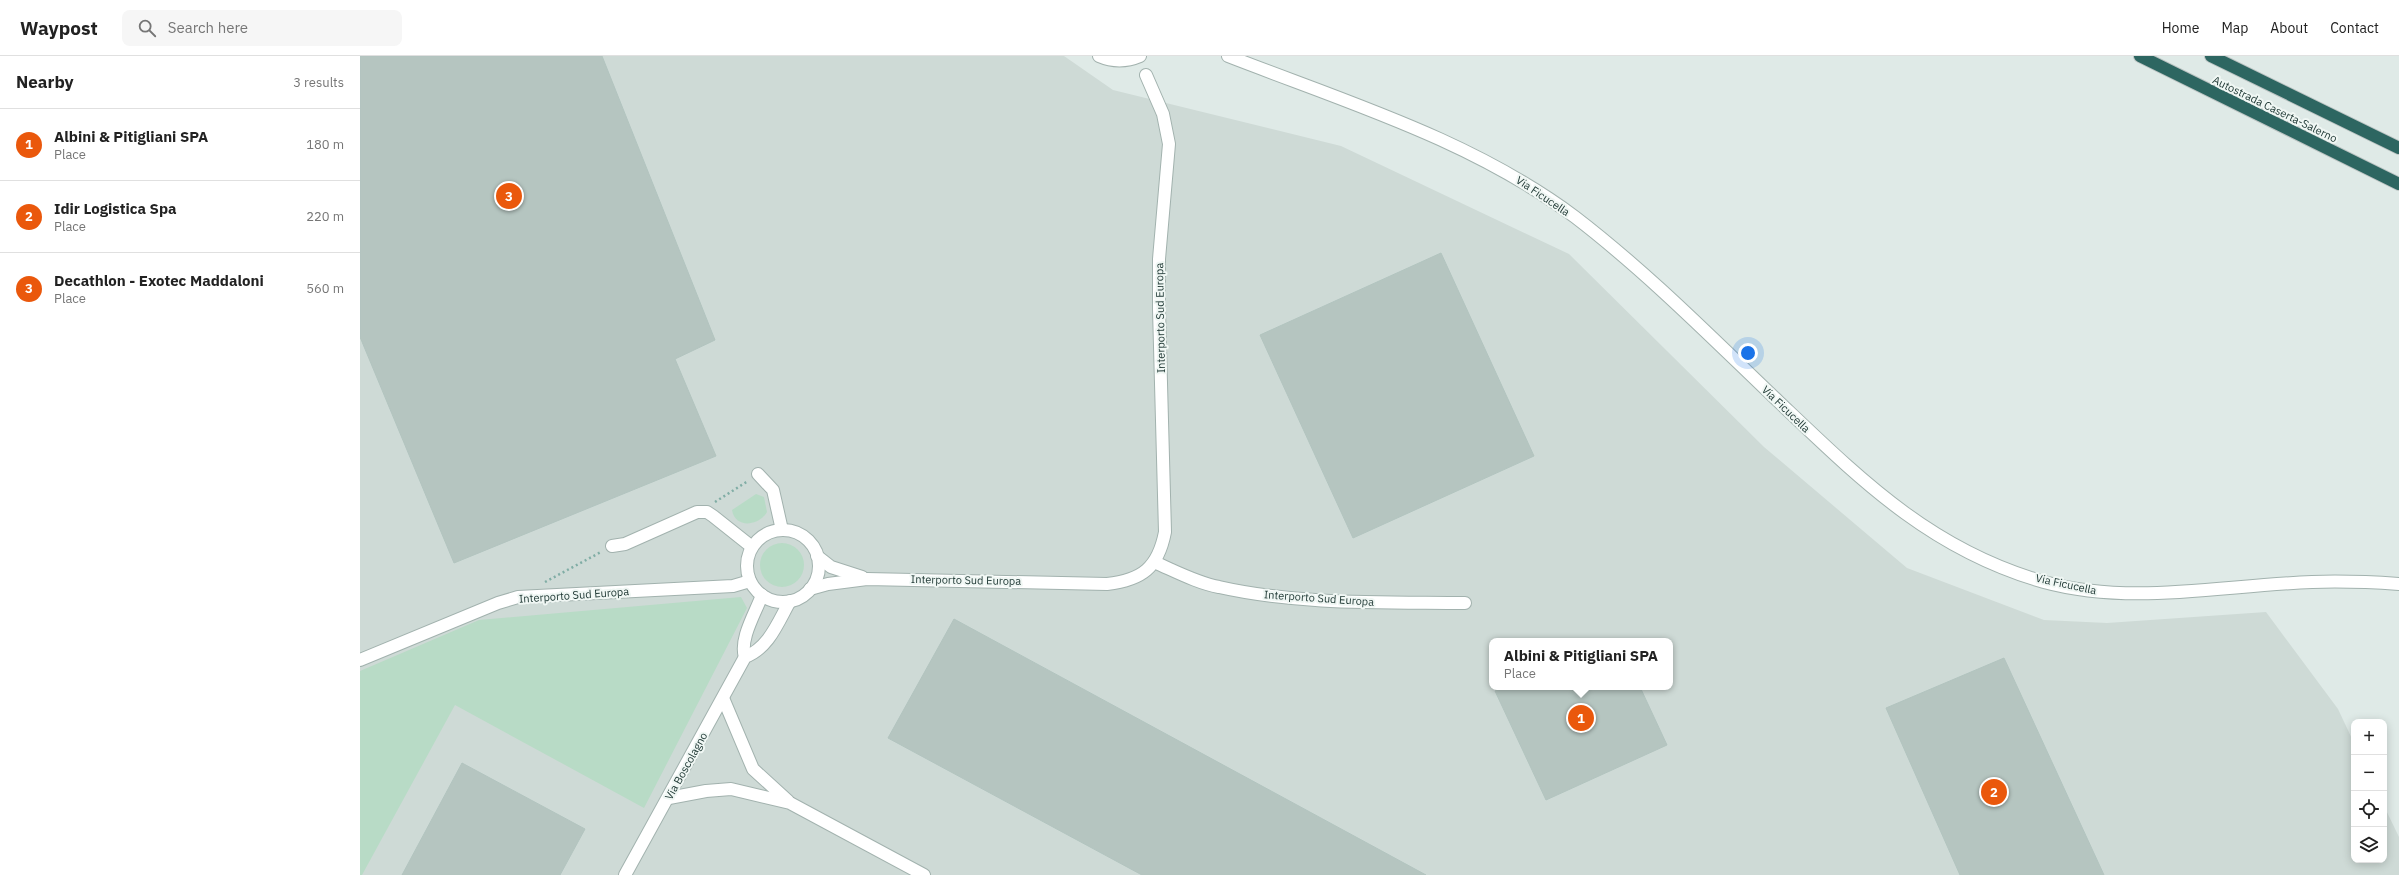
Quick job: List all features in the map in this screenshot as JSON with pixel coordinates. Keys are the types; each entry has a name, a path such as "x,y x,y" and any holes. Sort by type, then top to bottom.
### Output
{"highway":[{"name":"Autostrada Caserta-Salerno","path":"2140,56 2399,184"},
{"name":"Autostrada Caserta-Salerno","path":"2211,56 2399,148"}],"street":[{"path":"1099,56 1109,60 1124,61 1140,56"},
{"name":"Via Ficucella","path":"1228,56 1459,148 1519,179 1572,215 1654,283 1822,444 1877,493 1907,516 1944,538 1991,562 2043,582 2086,590 2127,593 2178,593 2310,582 2399,584"},
{"name":"Interporto Sud Europa","path":"810,589 828,584 867,579 1107,584 1132,580 1142,575 1154,562 1162,548 1165,532 1159,258 1169,144 1163,114 1146,75"},
{"path":"758,474 773,490 782,530"},
{"path":"612,546 625,544 697,512 707,512 752,547"},
{"path":"782,530 794,532 804,537 812,546 817,556 818,568 816,580 810,589 801,597 790,601 778,601 762,595 750,582 747,570 748,558 752,547 760,538 770,532 782,530"},
{"name":"Interporto Sud Europa","path":"817,556 831,567 867,579"},
{"name":"Interporto Sud Europa","path":"1154,562 1218,587 1261,594 1350,602 1464,603"},
{"name":"Interporto Sud Europa","path":"360,660 498,603 518,597 732,586 750,582"},
{"name":"Via Boscolagno","path":"625,875 669,798 745,657 743,650 745,640 762,595"},
{"path":"745,657 764,646 790,601"},
{"path":"723,698 753,769 790,803 924,875"},
{"path":"669,798 706,791 731,789 790,803"}],"path":[{"path":"697,512 741,487 758,474"},
{"path":"543,583 612,546"}],"shaded area":[{"path":"360,56 1064,56 1113,90 1341,146 1569,254 1764,447 1907,568 2044,620 2107,623 2266,612 2338,709 2351,737 2351,863 2387,863 2387,812 2399,837 2399,875 360,875"}],"green space":[{"path":"756,494 764,497 767,512 763,517 753,523 742,523 734,516 732,510"},
{"path":"782,543 794,547 800,553 804,565 800,577 794,583 782,587 770,583 764,577 760,565 764,553 770,547"},
{"path":"741,597 747,608 644,808 455,705 362,875 360,875 360,671 479,620"}],"building":[{"path":"360,56 602,56 715,340 675,359 716,456 454,563 360,337"},
{"path":"1441,253 1534,456 1353,538 1260,335"},
{"path":"954,619 1426,875 1142,875 888,738"},
{"path":"2004,658 2104,875 1960,875 1886,708"},
{"path":"1641,690 1667,745 1546,800 1495,691"},
{"path":"462,763 585,829 560,875 402,875"}],"place":[{"name":"Decathlon - Exotec Maddaloni","path":"509,196"},
{"name":"Albini & Pitigliani SPA","path":"1581,718"},
{"name":"Idir Logistica Spa","path":"1994,792"}]}
